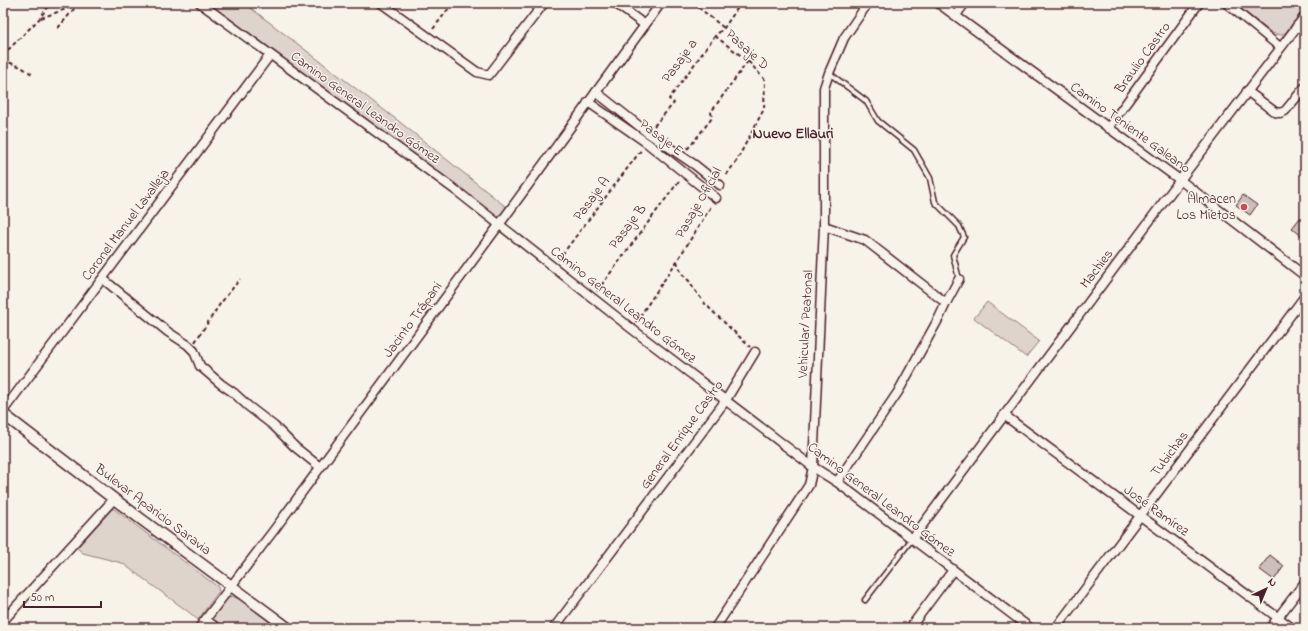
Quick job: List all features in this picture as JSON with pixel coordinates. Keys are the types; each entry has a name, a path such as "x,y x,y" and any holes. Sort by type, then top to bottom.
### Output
{"street":[{"name":"Camino General Leandro Gómez","path":"200,3 270,56 458,192 632,329 813,467 837,482 1030,628"},
{"path":"381,3 477,72 489,75 544,3"},
{"path":"615,3 645,24"},
{"name":"Jacinto Trápani","path":"199,628 499,225 661,3"},
{"name":"Vehicular/ Peatonal","path":"715,628 809,485 813,467 824,226 824,88 828,73 844,38 868,3"},
{"name":"Camino Teniente Galeano","path":"938,3 1180,180 1305,276"},
{"path":"956,15 965,3"},
{"name":"Braulio Castro","path":"1108,128 1199,3"},
{"path":"1226,3 1280,47"},
{"name":"Machies","path":"912,539 1180,180 1305,16"},
{"path":"1298,26 1305,32"},
{"name":"Coronel Manuel Lavalleja","path":"3,412 270,56"},
{"path":"1247,91 1275,112 1280,113 1285,112 1305,87"},
{"name":"Pasaje E","path":"596,92 648,133 695,165 720,185"},
{"name":"Pasaje E","path":"588,102 647,144 716,198"},
{"path":"647,144 648,133"},
{"path":"685,173 695,165"},
{"path":"824,226 865,240 946,303"},
{"path":"103,279 168,332 191,348 194,351 200,366 274,426 295,447 320,467"},
{"path":"837,482 898,392 959,279"},
{"name":"Tubichas","path":"1056,628 1305,296"},
{"name":"General Enrique Castro","path":"554,628 726,400 755,352"},
{"name":"Bulevar Aparicio Saravia","path":"3,412 114,499 288,628"},
{"name":"José Ramírez","path":"1004,415 1292,628"},
{"path":"3,621 114,499"},
{"path":"910,628 953,570"},
{"path":"1270,628 1305,582"},
{"path":"206,620 217,628"}],"lane":[{"path":"828,73 866,101 878,121 914,150 930,178 935,202 959,226 964,237 953,255 959,279"},
{"path":"865,600 912,539"}],"path":[{"path":"3,55 40,18 50,3"},
{"path":"427,36 453,3"},
{"name":"Pasaje D","path":"693,3 724,28"},
{"name":"Pasaje a","path":"648,133 674,103 669,99 715,36 724,28 741,3"},
{"path":"40,18 78,4"},
{"path":"58,28 78,4"},
{"name":"Pasaje D","path":"715,36 748,61 765,80"},
{"path":"3,60 21,67 32,74"},
{"path":"680,155 691,145 712,118 711,112 748,61"},
{"name":"Pasaje Oficial","path":"720,185 737,160 764,108 765,80"},
{"name":"Pasaje A","path":"552,267 647,144"},
{"name":"Pasaje B","path":"592,297 685,173"},
{"name":"Pasaje Oficial","path":"632,329 708,213 716,198"},
{"path":"677,261 683,275 690,282 706,305 755,352"},
{"path":"191,348 220,304 240,279"}],"shaded area":[{"path":"200,3 244,3 401,123 510,210 499,225"},
{"path":"1234,3 1305,3 1305,7 1285,33 1281,35 1272,33"},
{"path":"987,302 1039,341 1026,357 974,318"},
{"path":"112,509 218,587 219,591 198,620 122,563 83,553 77,548"},
{"path":"232,596 241,600 279,628 206,628 220,606"}],"building":[{"path":"1243,195 1257,205 1250,215 1236,205"},
{"path":"1300,218 1305,222 1305,239 1292,228"},
{"path":"1270,555 1284,566 1274,580 1259,569"}],"place":[{"name":"Almacen Los Mietos","path":"1244,207"}],"district":[{"name":"Nuevo Ellauri","path":"793,134"}]}
